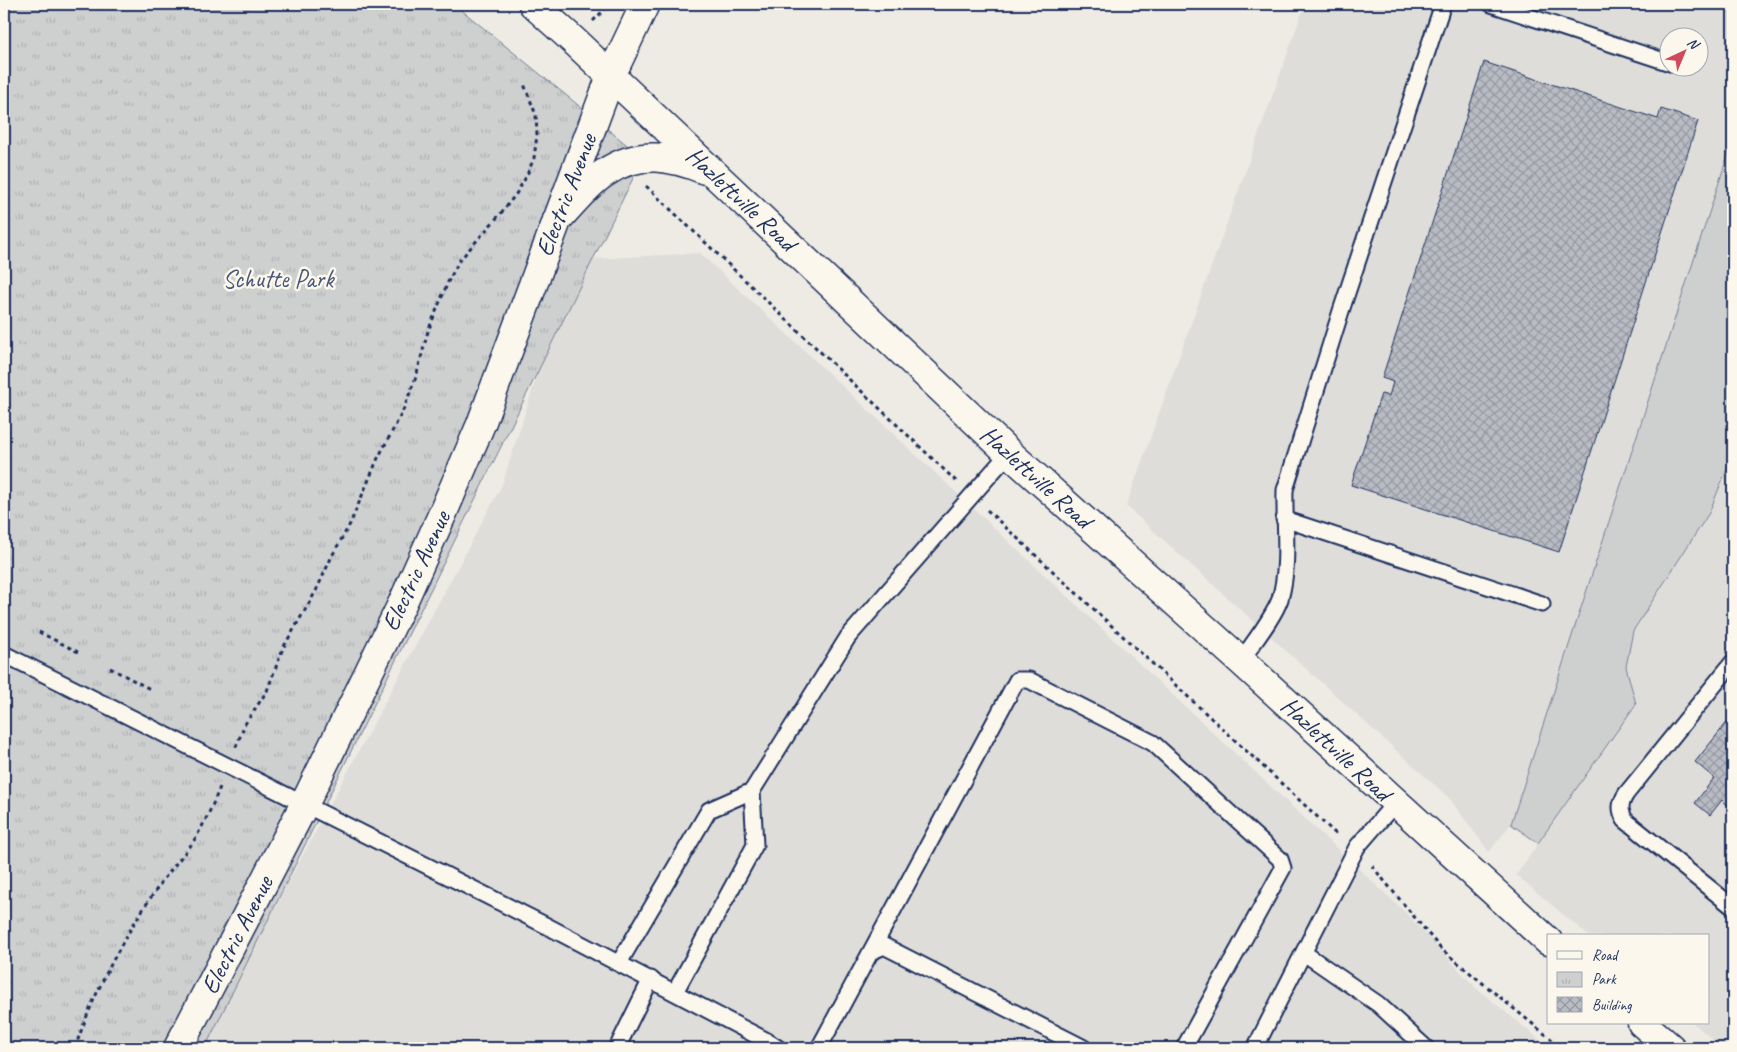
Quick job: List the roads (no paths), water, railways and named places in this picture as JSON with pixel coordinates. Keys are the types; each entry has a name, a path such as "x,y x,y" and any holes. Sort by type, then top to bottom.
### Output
{"main road":[{"name":"Hazlettville Road","path":"533,4 1009,453 1547,940"},
{"name":"Electric Avenue","path":"178,1048 304,805 402,604 442,515 480,424 611,76 645,4"},
{"path":"557,220 598,178 618,165 633,160 650,157 669,158 715,174"},
{"path":"1643,1024 1671,1048"}],"lane":[{"path":"1240,661 1279,600 1284,578 1286,544 1284,519 1288,481 1341,311 1443,4"},
{"path":"1491,4 1660,60"},
{"path":"619,964 710,810 752,791 848,637 1009,453"},
{"path":"1284,519 1542,604"},
{"path":"4,654 545,925 676,992 778,1048"},
{"path":"1733,662 1626,794 1621,802 1620,811 1625,820 1733,907"},
{"path":"819,1048 873,951 1017,680 1030,680 1153,743 1280,859 1283,868 1184,1048"},
{"path":"676,992 755,845 752,791"},
{"path":"1255,1048 1355,852 1394,802"},
{"path":"873,951 884,946 1084,1048"},
{"path":"1304,953 1378,1004 1426,1048"},
{"path":"617,1048 650,979"}],"park label":[{"name":"Schutte Park","path":"278,279"}]}
